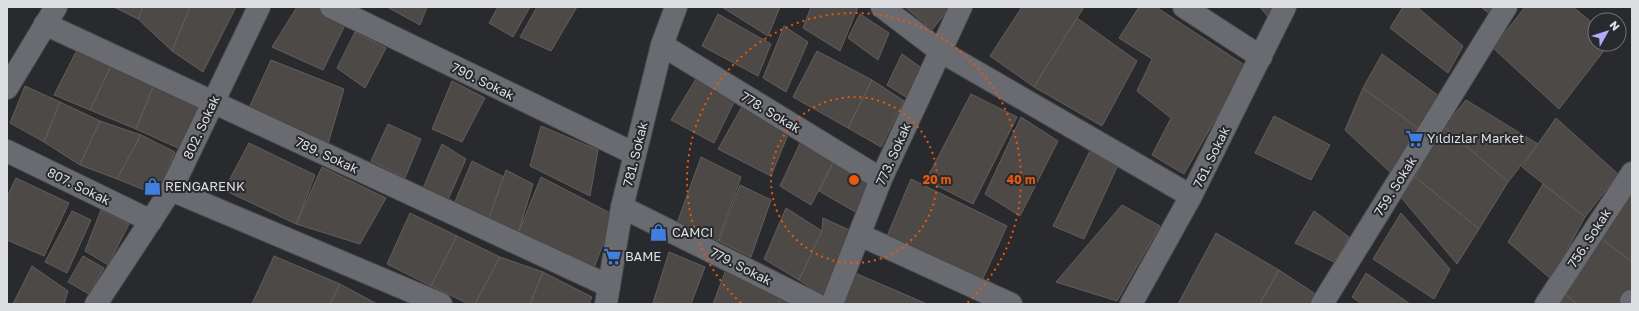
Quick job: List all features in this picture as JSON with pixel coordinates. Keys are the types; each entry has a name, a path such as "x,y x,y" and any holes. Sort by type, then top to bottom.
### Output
{"street":[{"name":"802. Sokak","path":"96,304 171,190 259,7"},
{"name":"790. Sokak","path":"331,7 635,154"},
{"path":"882,7 940,51 1191,196"},
{"name":"773. Sokak","path":"832,304 881,179 961,7"},
{"path":"1184,7 1261,57"},
{"name":"761. Sokak","path":"1131,304 1191,196 1285,7"},
{"name":"759. Sokak","path":"1322,304 1506,7"},
{"name":"781. Sokak","path":"608,295 622,207 662,46 669,10"},
{"name":"789. Sokak","path":"50,15 213,102 608,295"},
{"path":"7,88 50,15"},
{"name":"778. Sokak","path":"662,46 881,179"},
{"name":"807. Sokak","path":"7,151 152,221"},
{"name":"756. Sokak","path":"1546,304 1632,173"},
{"path":"171,190 411,298 442,304"},
{"name":"779. Sokak","path":"622,207 816,304"},
{"path":"860,235 1011,304"}],"building":[{"path":"114,7 143,7 138,19"},
{"path":"143,7 190,7 172,51 138,19"},
{"path":"190,7 236,7 203,72 172,51"},
{"path":"297,7 321,7 347,21 323,70 272,47"},
{"path":"387,7 427,7 420,25"},
{"path":"498,7 530,7 513,37 489,23"},
{"path":"537,7 577,7 551,51 520,37"},
{"path":"722,7 780,7 768,36"},
{"path":"811,7 858,7 840,51 803,28"},
{"path":"905,7 950,7 932,30"},
{"path":"1022,7 1084,7 1034,87 990,56"},
{"path":"1139,7 1156,7 1246,66 1184,174 1152,155 1171,118 1137,91 1152,59 1119,38"},
{"path":"1260,7 1275,7 1268,17"},
{"path":"1403,7 1417,7 1463,46 1448,73 1390,28"},
{"path":"1481,7 1495,7 1491,15"},
{"path":"1525,7 1573,7 1587,18 1587,52 1603,52 1559,109 1493,48"},
{"path":"718,14 771,44 758,76 702,46"},
{"path":"860,14 889,33 878,60 848,38"},
{"path":"1077,18 1137,61 1102,126 1034,87"},
{"path":"784,26 808,42 786,92 763,78"},
{"path":"355,32 386,48 365,88 337,68"},
{"path":"78,48 112,64 90,110 54,95"},
{"path":"817,51 872,80 848,128 793,97"},
{"path":"902,54 926,71 911,100 887,85"},
{"path":"1382,54 1447,102 1419,129 1363,88"},
{"path":"271,60 344,89 328,144 249,108"},
{"path":"112,64 153,87 136,129 90,110"},
{"path":"699,74 736,98 714,143 671,120"},
{"path":"156,80 205,99 178,148 136,129"},
{"path":"872,80 904,101 881,147 848,128"},
{"path":"452,81 485,98 462,142 432,129"},
{"path":"25,86 60,102 44,142 10,123"},
{"path":"1363,88 1419,129 1391,173 1345,130"},
{"path":"971,94 1017,117 973,204 926,180"},
{"path":"1466,100 1538,144 1508,182 1444,127"},
{"path":"60,102 100,121 80,165 44,142"},
{"path":"743,105 790,130 771,176 718,149"},
{"path":"1274,116 1330,145 1311,180 1255,153"},
{"path":"1021,117 1058,141 1020,216 985,194"},
{"path":"1556,118 1618,174 1585,217 1522,167"},
{"path":"100,121 141,135 117,179 80,165"},
{"path":"388,124 421,139 405,178 371,161"},
{"path":"541,126 598,150 590,196 530,166"},
{"path":"1444,127 1508,182 1479,229 1415,177"},
{"path":"141,135 175,152 157,195 117,179"},
{"path":"802,139 836,157 811,205 780,186"},
{"path":"249,143 315,175 296,224 224,190"},
{"path":"442,144 466,159 447,202 423,188"},
{"path":"1090,151 1117,167 1084,239 1053,226"},
{"path":"701,157 741,177 716,246 676,226"},
{"path":"836,157 879,185 866,218 819,191"},
{"path":"472,161 504,177 489,218 454,204"},
{"path":"322,167 386,198 360,244 296,224"},
{"path":"506,170 533,184 518,234 489,218"},
{"path":"541,177 614,215 594,268 518,234"},
{"path":"1415,177 1479,229 1457,264 1400,196"},
{"path":"16,178 69,203 44,256 7,240 7,197"},
{"path":"911,179 1007,226 980,285 885,241"},
{"path":"1543,184 1585,217 1551,279 1508,242"},
{"path":"740,185 771,200 751,257 719,241"},
{"path":"1632,190 1632,262 1602,239"},
{"path":"1122,205 1160,226 1117,301 1056,282"},
{"path":"786,208 822,231 799,280 764,259"},
{"path":"101,210 129,224 108,265 85,251"},
{"path":"72,211 91,220 67,273 45,262"},
{"path":"1314,211 1349,237 1334,262 1295,243"},
{"path":"410,213 457,236 431,286 387,264"},
{"path":"1401,213 1450,269 1434,299 1373,259"},
{"path":"823,218 860,235 833,302 799,280 822,231"},
{"path":"1216,233 1279,270 1259,304 1178,304"},
{"path":"457,236 500,257 475,304 469,304 431,286"},
{"path":"1602,239 1632,262 1632,288 1624,304 1577,304 1566,295"},
{"path":"669,252 705,267 691,304 653,303"},
{"path":"83,256 104,268 89,294 68,282"},
{"path":"274,256 340,284 330,304 252,304"},
{"path":"500,257 543,272 530,304 475,304"},
{"path":"32,266 68,291 64,304 13,304"},
{"path":"727,267 781,297 778,304 713,304"},
{"path":"1279,270 1317,295 1310,304 1260,304"},
{"path":"543,272 592,297 589,304 530,304"},
{"path":"855,273 927,304 841,304"},
{"path":"1366,273 1410,304 1362,304 1352,297"},
{"path":"340,284 377,304 330,304"},
{"path":"1566,295 1577,304 1560,304"},
{"path":"781,297 794,304 778,304"}],"place":[{"name":"Yıldızlar Market","path":"1414,138"},
{"name":"RENGARENK","path":"152,186"},
{"name":"CAMCI","path":"659,232"},
{"name":"BAME","path":"612,256"}]}
